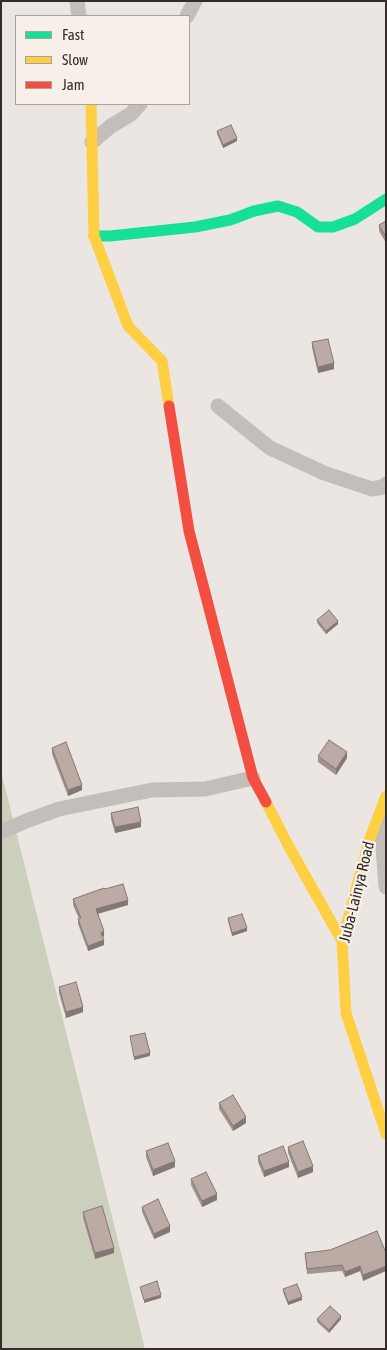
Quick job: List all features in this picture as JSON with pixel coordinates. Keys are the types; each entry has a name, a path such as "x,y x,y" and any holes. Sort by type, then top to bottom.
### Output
{"street":[{"path":"77,1 80,15"},
{"path":"188,15 195,1"},
{"path":"91,105 94,236 128,326 162,361 190,531 253,778 342,941"},
{"path":"92,142 106,130 131,114 139,105"},
{"path":"94,236 195,227 230,220 254,211 278,206 297,212 318,227 333,227 355,219 386,198"},
{"path":"218,406 270,448 324,473 372,488 383,487 386,484"},
{"path":"1,832 59,809 152,790 205,789 253,778"},
{"path":"383,803 386,887"},
{"name":"Juba-Lainya Road","path":"383,803 370,838 342,941 346,1013 386,1134"}],"green space":[{"path":"1,771 145,1349 1,1349"}],"building":[{"path":"231,125 237,138 223,145 217,131"},
{"path":"386,221 386,237 379,225"},
{"path":"328,339 334,363 318,367 312,342"},
{"path":"329,610 338,621 326,631 317,620"},
{"path":"329,740 347,752 336,769 318,756"},
{"path":"66,742 82,785 68,790 52,748"},
{"path":"138,807 141,822 115,827 111,813"},
{"path":"123,884 128,900 96,909 104,931 101,933 104,940 88,946 78,919 81,918 73,899 104,888"},
{"path":"242,914 247,928 232,933 228,918"},
{"path":"76,982 83,1007 66,1012 59,987"},
{"path":"145,1033 150,1053 134,1057 130,1036"},
{"path":"233,1095 246,1117 233,1126 219,1103"},
{"path":"303,1141 313,1166 298,1172 288,1147"},
{"path":"168,1143 175,1161 153,1170 146,1151"},
{"path":"283,1146 289,1162 264,1171 258,1156"},
{"path":"206,1172 217,1194 202,1201 191,1179"},
{"path":"158,1199 170,1226 154,1234 142,1207"},
{"path":"102,1206 114,1248 95,1253 83,1212"},
{"path":"377,1231 386,1253 386,1266 363,1275 360,1266 345,1272 342,1265 307,1269 305,1253 330,1250"},
{"path":"157,1281 161,1295 144,1300 140,1287"},
{"path":"297,1284 302,1297 288,1302 283,1289"},
{"path":"330,1306 341,1316 329,1330 317,1319"}],"traffic: fast":[{"path":"94,236 195,227 230,220 254,211 278,206 297,212 318,227 333,227 355,219 386,199"}],"traffic: slow":[{"path":"91,105 94,236 128,326 162,361 169,406"},
{"path":"386,796 370,838 342,941 346,1013 386,1134"},
{"path":"266,802 342,941"}],"traffic: jam":[{"path":"169,406 189,531 253,778 266,802"}]}
